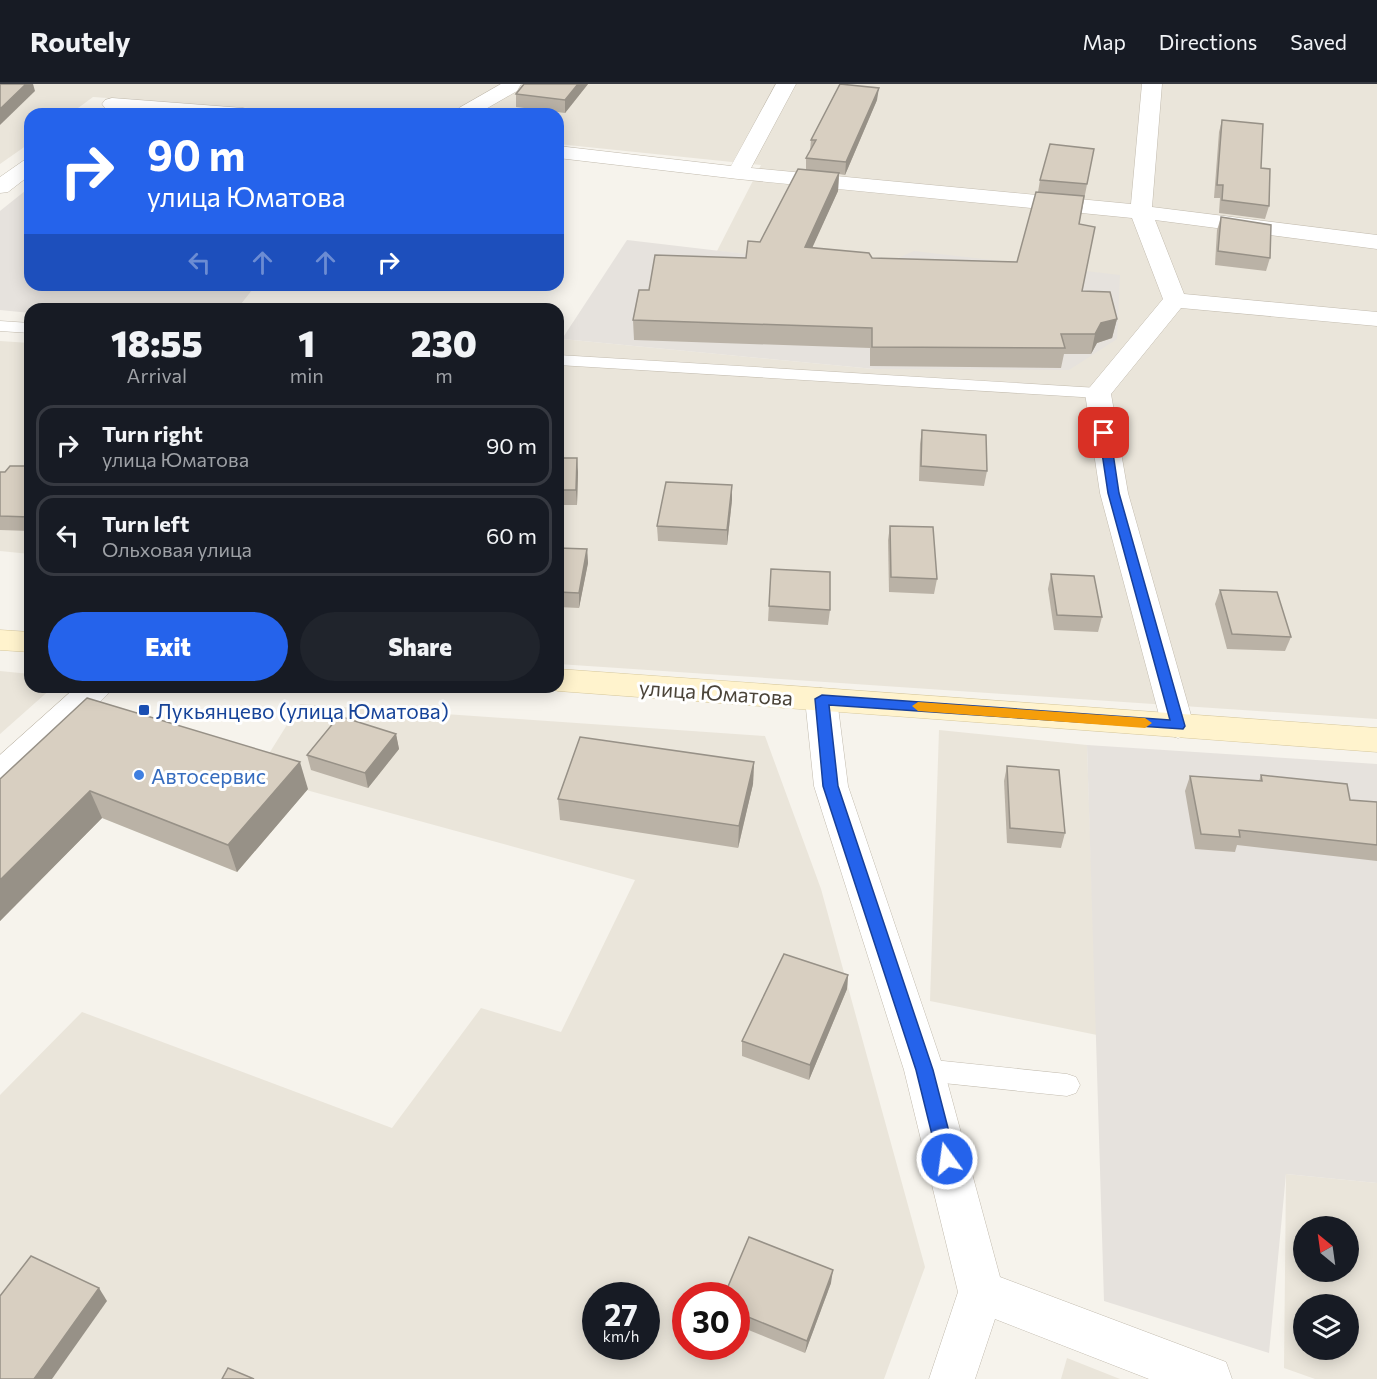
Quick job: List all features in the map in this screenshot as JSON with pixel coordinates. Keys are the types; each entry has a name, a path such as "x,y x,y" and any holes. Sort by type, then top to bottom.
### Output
{"main road":[{"path":"0,640 24,642"},
{"name":"улица Юматова","path":"564,680 1377,740"}],"street":[{"path":"106,108 136,84"},
{"path":"471,108 512,84"},
{"path":"738,173 786,84"},
{"path":"1152,84 1140,212 1175,300"},
{"path":"564,153 738,173 1140,212 1377,242"},
{"path":"0,187 24,169"},
{"path":"1175,300 1377,319"},
{"path":"1175,300 1098,393 1114,493 1178,726"},
{"path":"0,775 89,693"},
{"path":"822,699 831,786 924,1070 981,1292 952,1379"},
{"path":"981,1292 1209,1379"}],"lane":[{"path":"0,326 24,328"},
{"path":"564,360 1098,393"},
{"path":"924,1070 1068,1085"}],"shaded area":[{"path":"0,84 1377,84 1377,719 564,664 564,339 874,369 873,269 717,251 761,165 564,145 564,108 249,108 93,97 78,108 24,108 24,147 0,164"},
{"path":"24,192 24,291 251,291 242,303 24,303 24,312 0,310 0,211"},
{"path":"627,240 873,269 914,251 1120,275 1117,339 1069,370 874,369 564,339"},
{"path":"0,341 24,343 24,553 0,551"},
{"path":"0,671 24,673 24,693 46,693 0,734"},
{"path":"300,704 765,736 821,889 925,1267 884,1379 0,1379 0,1095 82,1012 392,1128 481,1008 561,1032 635,880 255,776"},
{"path":"939,730 1087,745 1097,1035 930,1001"},
{"path":"1087,745 1377,764 1377,1183 1286,1174 1269,1353 1104,1301"},
{"path":"1286,1174 1377,1183 1377,1379 1315,1379 1284,1368"},
{"path":"1067,1358 1120,1379 1061,1379"}],"building":[{"path":"0,84 26,84 0,109"},
{"path":"524,84 578,84 565,100 516,94"},
{"path":"840,84 879,88 846,162 806,158 816,140 811,140"},
{"path":"1222,120 1263,124 1261,168 1270,169 1269,206 1222,200 1223,185 1217,185"},
{"path":"1050,144 1094,149 1087,184 1040,180"},
{"path":"798,169 839,173 805,247 869,253 872,258 1017,262 1036,192 1084,196 1079,224 1095,227 1082,291 1110,292 1117,319 1101,323 1095,334 1061,334 1065,348 872,347 872,328 633,320 639,290 649,290 655,255 746,258 748,241 760,242"},
{"path":"1221,217 1271,225 1270,258 1218,251"},
{"path":"922,430 986,435 987,471 921,466"},
{"path":"564,458 577,458 576,490 564,490"},
{"path":"10,466 24,466 24,517 0,516 0,472 5,472"},
{"path":"666,482 732,485 727,530 657,526"},
{"path":"890,526 933,527 937,579 891,577"},
{"path":"564,548 587,549 579,593 564,592"},
{"path":"771,569 830,572 830,610 769,606"},
{"path":"1051,574 1094,576 1102,617 1057,615"},
{"path":"1220,590 1277,592 1291,637 1232,634"},
{"path":"87,698 300,762 228,845 90,791 0,880 0,779"},
{"path":"339,716 396,734 365,773 307,755"},
{"path":"580,737 754,762 739,826 558,799"},
{"path":"1007,766 1059,770 1065,833 1010,828"},
{"path":"1261,775 1347,784 1350,800 1377,802 1377,845 1239,830 1240,837 1201,834 1190,776 1262,781"},
{"path":"784,954 848,975 810,1065 742,1041"},
{"path":"749,1237 833,1270 807,1341 750,1318 750,1282 730,1282"},
{"path":"31,1256 99,1288 34,1379 0,1379 0,1296"},
{"path":"228,1368 254,1379 222,1379"}],"slow traffic":[{"path":"918,706 1145,723"}],"place":[{"name":"Лукьянцево (улица Юматова)","path":"144,710"},
{"name":"Автосервис","path":"139,775"}],"route":[{"path":"947,1159 924,1070 831,786 822,699 1178,726 1114,493 1104,433"}]}
